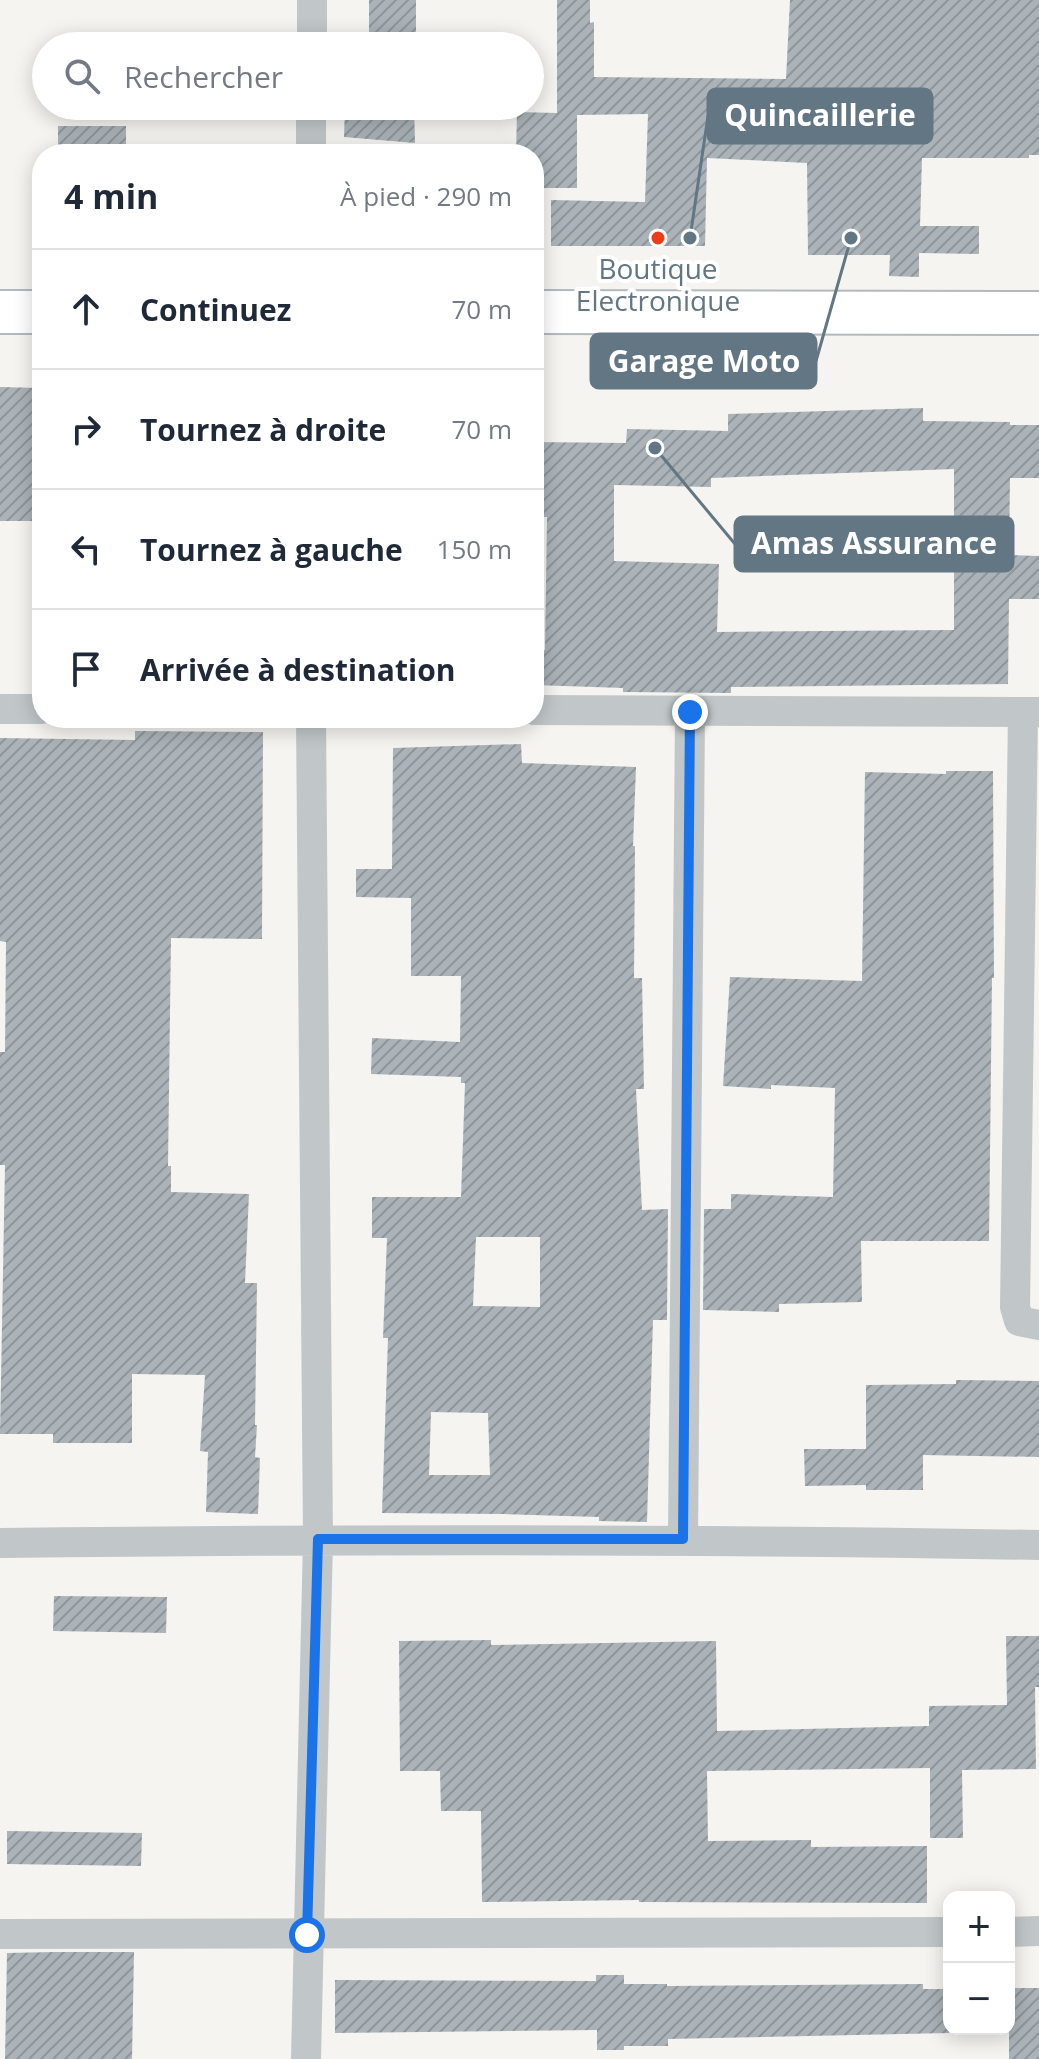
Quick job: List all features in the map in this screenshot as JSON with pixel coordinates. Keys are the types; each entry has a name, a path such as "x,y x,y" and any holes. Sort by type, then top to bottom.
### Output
{"street":[{"path":"312,0 312,32"},
{"path":"311,120 311,144"},
{"path":"0,312 32,312"},
{"path":"544,312 1039,313"},
{"path":"0,709 32,709"},
{"path":"544,710 1031,712 1015,1307 1019,1321 1039,1325"},
{"path":"683,1539 690,712"},
{"path":"306,2059 318,1539 311,728"},
{"path":"0,1543 683,1539 1039,1545"},
{"path":"1015,1932 1039,1931"},
{"path":"0,1934 943,1932"}],"building":[{"path":"369,0 416,0 416,32 369,32"},
{"path":"557,0 590,0 590,23 594,22 594,77 786,79 790,0 1039,0 1039,155 1029,155 1029,158 922,158 920,226 979,226 979,254 919,253 919,277 889,276 890,255 808,255 807,163 707,158 705,246 551,246 551,200 645,202 648,114 577,115 577,188 544,188 544,144 516,144 517,120 544,120 544,113 557,113"},
{"path":"345,120 414,120 415,143 344,137"},
{"path":"58,126 126,126 126,144 58,144"},
{"path":"0,387 32,388 32,521 0,521"},
{"path":"923,408 923,421 1039,425 1039,478 1010,478 1009,555 1039,556 1039,599 1009,599 1008,684 731,687 731,693 623,692 623,688 544,685 547,517 544,517 544,442 626,443 627,429 728,431 728,414","holes":["954,469 954,630 717,632 719,564 614,561 614,485 711,487 711,478"]},
{"path":"135,731 263,732 262,939 171,938 168,1166 171,1166 171,1192 249,1194 245,1283 257,1283 255,1457 260,1458 258,1514 206,1512 208,1452 200,1451 205,1375 132,1374 132,1443 53,1443 53,1434 0,1434 5,1165 0,1165 0,1052 5,1052 6,942 0,941 0,738 135,740"},
{"path":"521,744 522,763 636,767 634,978 642,978 644,1089 636,1089 642,1210 668,1209 667,1320 653,1320 647,1522 599,1521 599,1517 382,1513 388,1338 383,1338 387,1238 372,1238 372,1197 461,1197 465,1083 461,1083 461,1077 371,1074 372,1038 460,1042 461,976 411,976 411,898 356,897 356,869 392,869 393,748","holes":["476,1237 540,1237 540,1307 473,1306","431,1412 488,1413 490,1475 429,1475"]},
{"path":"946,771 993,771 994,978 989,1241 861,1241 862,1302 779,1304 779,1312 703,1310 704,1209 731,1209 731,1194 833,1197 835,1088 723,1086 730,977 862,981 865,772 946,774"},
{"path":"956,1380 1039,1381 1039,1457 923,1455 923,1490 866,1490 866,1485 805,1486 804,1449 866,1449 866,1385 956,1384"},
{"path":"54,1596 167,1597 166,1633 53,1631"},
{"path":"1006,1636 1039,1636 1039,1687 1035,1687 1036,1769 962,1770 963,1838 930,1838 930,1768 707,1771 708,1841 811,1840 811,1847 927,1846 927,1903 482,1902 481,1811 441,1811 440,1771 400,1771 399,1641 491,1640 491,1645 716,1641 717,1731 929,1726 929,1706 1007,1705"},
{"path":"7,1831 142,1833 141,1866 7,1864"},
{"path":"134,1952 132,2059 5,2059 7,1953"},
{"path":"596,1975 624,1975 624,1984 667,1986 923,1984 923,1989 943,1989 943,2033 668,2039 668,2046 624,2046 624,2050 597,2050 597,2030 335,2033 335,1980 596,1981"},
{"path":"1015,1988 1039,1988 1039,2059 1009,2059 1009,2035 1015,2035"}],"place":[{"name":"Boutique Electronique","path":"658,238"},
{"name":"Quincaillerie","path":"690,238"},
{"name":"Garage Moto","path":"851,238"},
{"name":"Amas Assurance","path":"655,448"}],"route":[{"path":"307,1935 318,1539 683,1539 690,712"}]}
